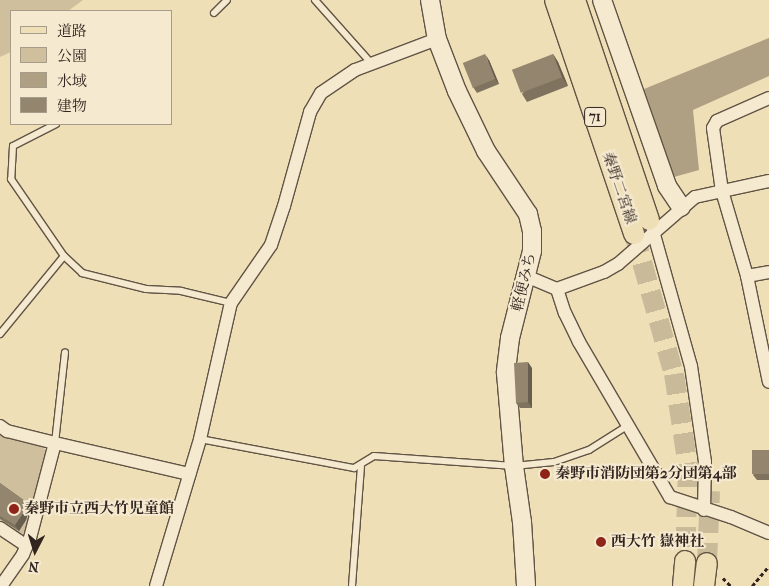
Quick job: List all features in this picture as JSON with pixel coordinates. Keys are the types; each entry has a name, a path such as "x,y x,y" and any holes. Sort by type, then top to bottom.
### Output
{"main road":[{"name":"秦野二宮線","path":"555,0 645,228"},
{"name":"秦野二宮線","path":"575,0 645,228"},
{"path":"683,586 686,561"},
{"path":"704,586 707,563"}],"street":[{"name":"軽便みち","path":"430,0 437,39 457,90 486,151 528,214 532,231 532,250 510,338 506,373 514,466 522,522 526,586"},
{"path":"602,0 667,186 681,207"},
{"path":"156,586 200,439 231,303 271,245 284,206 310,112 321,93 355,70 437,39"},
{"path":"769,98 717,121 713,128 722,190 747,276 767,362 769,382"},
{"path":"526,276 557,288 604,272 618,264 645,228 695,197 769,181"},
{"path":"645,228 691,366 705,462 704,510"},
{"path":"747,276 769,272"},
{"path":"557,288 565,313 579,342 670,497 704,510 731,517 769,533"},
{"path":"0,426 7,431 189,474"},
{"path":"1,586 27,546 55,443"},
{"path":"0,528 27,546"}],"lane":[{"path":"214,13 227,0"},
{"path":"315,0 372,64"},
{"path":"54,125 13,146 11,179 64,256 82,274 146,289 181,291 231,303"},
{"path":"0,334 64,256"},
{"path":"55,443 65,353"},
{"path":"200,439 354,468 361,466 374,456 514,466 554,462 589,450 627,426"},
{"path":"352,586 361,466"}],"path":[{"path":"752,586 769,566"}],"green space":[{"path":"0,0 83,0 69,10 10,10 10,52 0,57"},
{"path":"0,432 8,438 42,446 47,452 27,532 19,535 0,521"}],"water":[{"path":"769,38 769,76 693,110 699,170 674,177 644,89"}],"building":[{"path":"485,54 495,79 473,88 463,63"},
{"path":"553,54 562,77 521,93 512,70"},
{"path":"528,362 528,402 516,403 514,363"},
{"path":"752,450 769,450 769,474 752,474"},
{"name":"秦野市立西大竹児童館","path":"0,483 25,501 22,506 24,508 22,515 15,525 0,516"}],"tunnel":[{"path":"634,234 674,374 688,467 685,561"},
{"path":"707,563 710,491"}],"place":[{"name":"秦野市消防団第2分団第4部","path":"545,474"},
{"name":"秦野市立西大竹児童館","path":"14,509"},
{"name":"西大竹 嶽神社","path":"601,542"}]}
